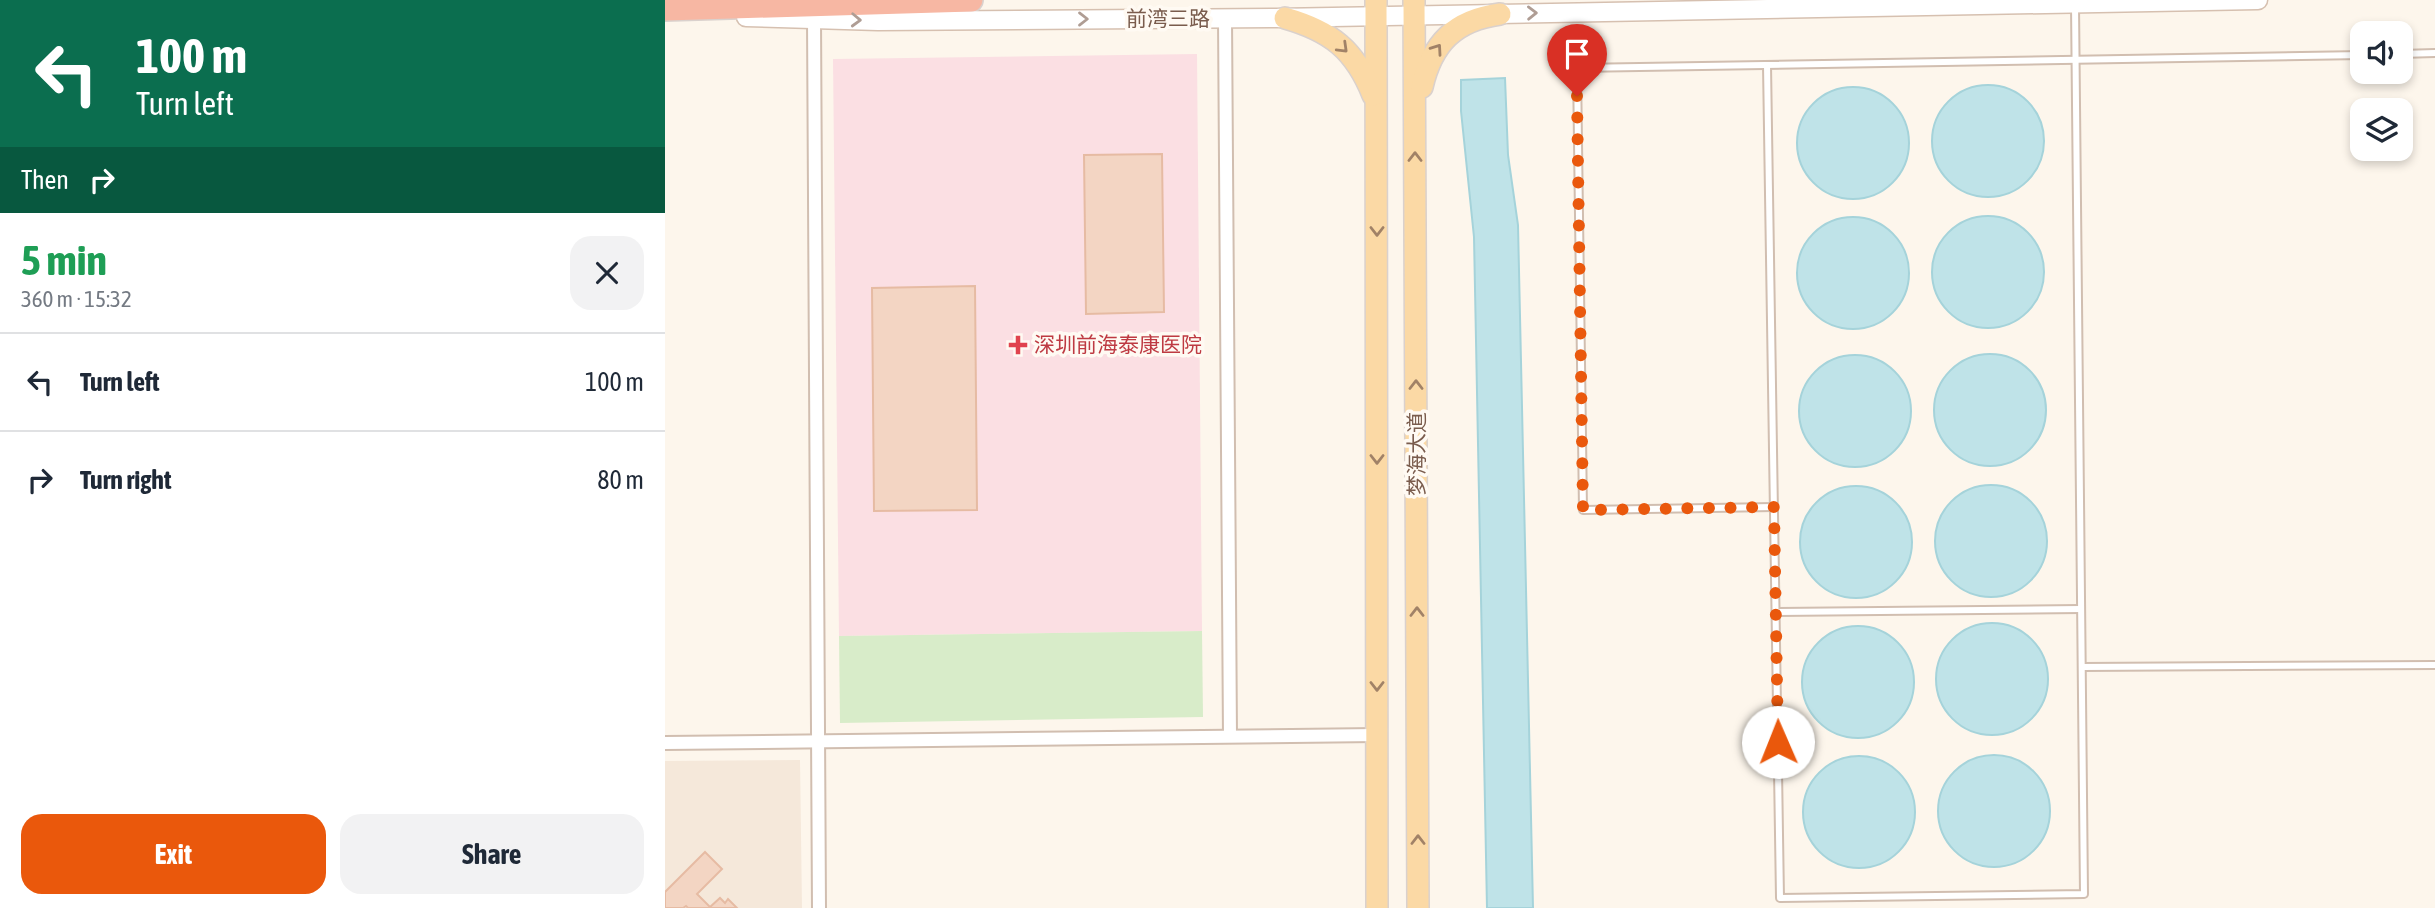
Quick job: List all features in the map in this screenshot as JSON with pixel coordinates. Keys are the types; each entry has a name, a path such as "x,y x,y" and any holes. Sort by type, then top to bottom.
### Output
{"highway":[{"path":"665,11 971,0"}],"main road":[{"name":"梦海大道","path":"1376,8 1377,908"},
{"name":"梦海大道","path":"1414,8 1418,908"},
{"path":"1415,113 1426,69 1433,52 1444,39 1471,20 1500,14"},
{"path":"1285,18 1310,25 1348,51 1363,73 1377,106"}],"street":[{"name":"前湾三路","path":"665,11 878,21 1285,18 1376,8 1500,14 2258,0"},
{"path":"1225,18 1230,736"},
{"path":"814,19 819,908"},
{"path":"665,743 1377,734"}],"lane":[{"path":"1767,65 1780,898 2084,894 2075,2"},
{"path":"2413,54 2435,53"},
{"path":"1774,507 1583,510 1577,68 2350,55"},
{"path":"1776,612 2081,609"},
{"path":"2082,667 2435,665"}],"shaded area":[{"name":"深圳前海泰康医院","path":"1197,54 1202,631 839,636 833,59"},
{"path":"800,760 802,908 665,908 665,761"}],"green space":[{"path":"1202,631 1203,717 840,723 839,636"}],"water":[{"path":"1505,78 1508,155 1518,225 1533,908 1487,908 1474,237 1461,111 1461,80"},
{"path":"1988,85 2010,89 2028,101 2040,119 2044,141 2040,163 2028,181 2010,193 1988,197 1966,193 1948,181 1936,163 1932,141 1936,119 1948,101 1966,89"},
{"path":"1853,87 1875,91 1893,103 1905,121 1909,143 1905,165 1893,183 1875,195 1853,199 1831,195 1813,183 1801,165 1797,143 1801,121 1813,103 1831,91"},
{"path":"1988,216 2010,220 2028,232 2040,250 2044,272 2040,294 2028,312 2010,324 1988,328 1966,324 1948,312 1936,294 1932,272 1936,250 1948,232 1966,220"},
{"path":"1853,217 1875,221 1893,233 1905,251 1909,273 1905,295 1893,313 1875,325 1853,329 1831,325 1813,313 1801,295 1797,273 1801,251 1813,233 1831,221"},
{"path":"1990,354 2012,358 2030,370 2042,388 2046,410 2042,432 2030,450 2012,462 1990,466 1968,462 1950,450 1938,432 1934,410 1938,388 1950,370 1968,358"},
{"path":"1855,355 1877,359 1895,371 1907,389 1911,411 1907,433 1895,451 1877,463 1855,467 1833,463 1815,451 1803,433 1799,411 1803,389 1815,371 1833,359"},
{"path":"1991,485 2013,489 2031,501 2043,519 2047,541 2043,563 2031,581 2013,593 1991,597 1969,593 1951,581 1939,563 1935,541 1939,519 1951,501 1969,489"},
{"path":"1856,486 1878,490 1896,502 1908,520 1912,542 1908,564 1896,582 1878,594 1856,598 1834,594 1816,582 1804,564 1800,542 1804,520 1816,502 1834,490"},
{"path":"1992,623 2014,627 2032,639 2044,657 2048,679 2044,701 2032,719 2014,731 1992,735 1970,731 1952,719 1940,701 1936,679 1940,657 1952,639 1970,627"},
{"path":"1858,626 1880,630 1898,642 1910,660 1914,682 1910,704 1898,722 1880,734 1858,738 1836,734 1818,722 1806,704 1802,682 1806,660 1818,642 1836,630"},
{"path":"1994,755 2016,759 2034,771 2046,789 2050,811 2046,833 2034,851 2016,863 1994,867 1972,863 1954,851 1942,833 1938,811 1942,789 1954,771 1972,759"},
{"path":"1859,756 1881,760 1899,772 1911,790 1915,812 1911,834 1899,852 1881,864 1859,868 1837,864 1819,852 1807,834 1803,812 1807,790 1819,772 1837,760"}],"building":[{"path":"1162,154 1164,312 1086,314 1084,155"},
{"path":"975,286 977,510 874,511 872,288"},
{"path":"705,852 722,869 697,894 710,907 720,898 725,903 728,899 737,908 665,908 665,892"}],"place":[{"name":"深圳前海泰康医院","path":"1018,345"}],"route":[{"path":"1577,96 1583,510 1774,507 1778,742"}]}
